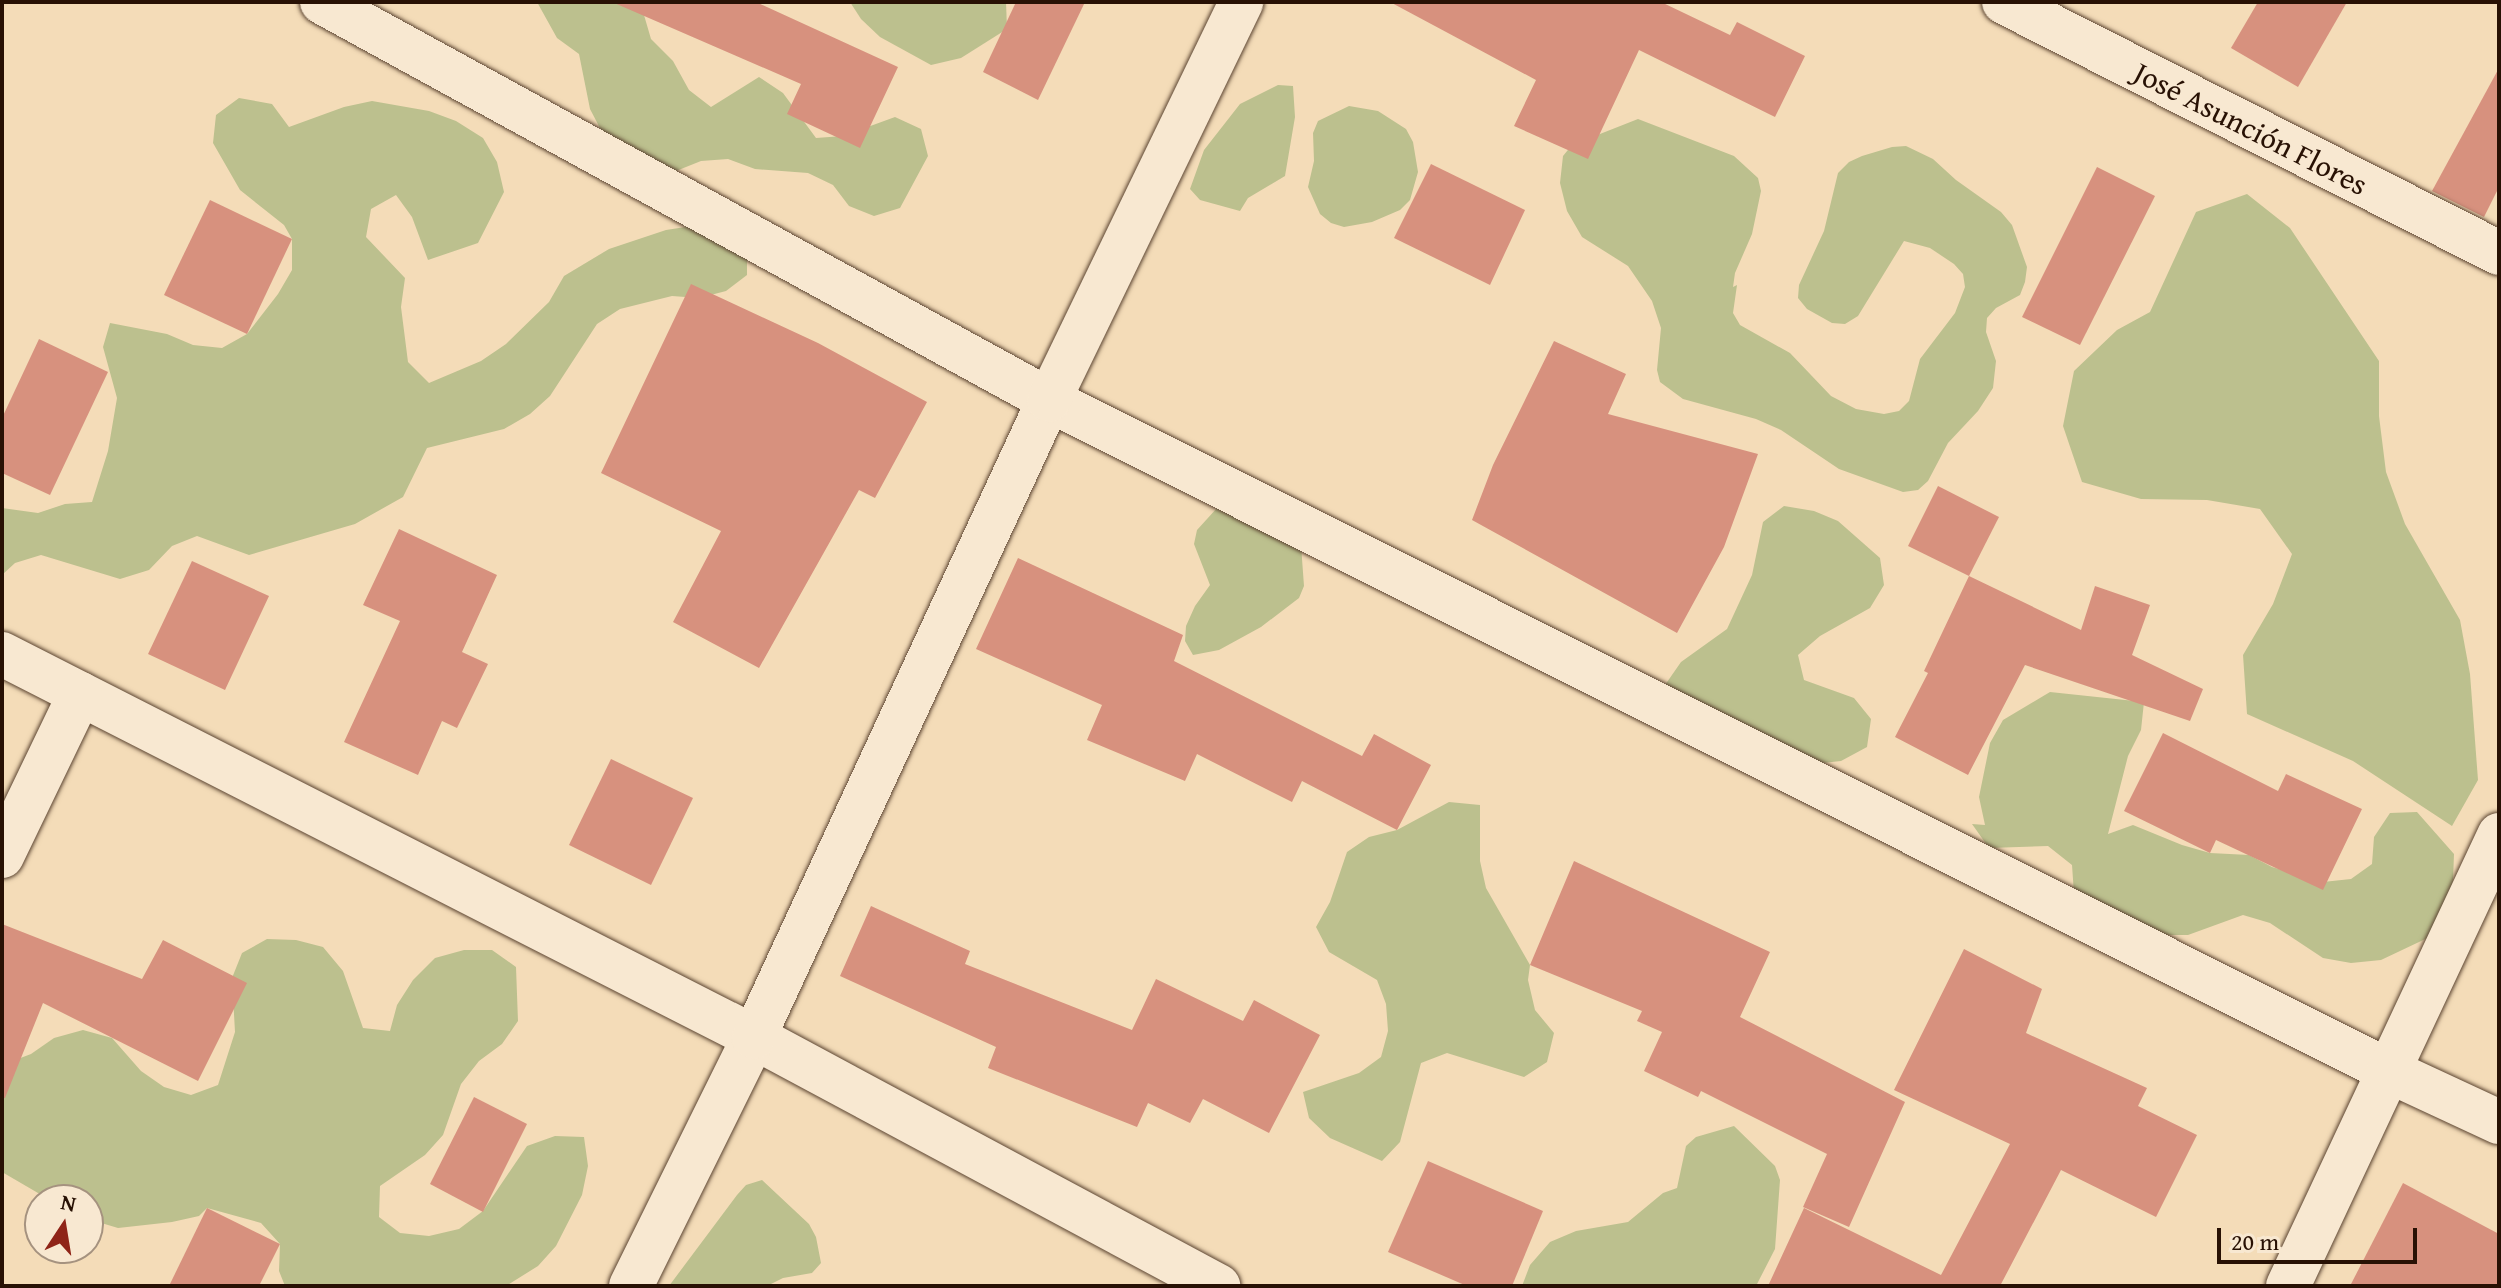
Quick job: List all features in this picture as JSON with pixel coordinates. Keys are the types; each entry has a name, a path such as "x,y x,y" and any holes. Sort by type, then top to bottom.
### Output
{"street":[{"path":"322,2 1049,400 2389,1071 2499,1122"},
{"path":"631,1286 754,1037 1049,400 1241,2"},
{"name":"José Asunción Flores","path":"2004,2 2499,253"},
{"path":"2,654 754,1037 1218,1286"},
{"path":"2,856 80,694"},
{"path":"2288,1286 2499,835"}],"green space":[{"path":"537,2 652,2 644,15 651,39 673,61 689,90 711,107 759,77 783,93 816,138 843,136 895,117 921,129 928,156 900,208 874,216 849,206 833,185 808,173 755,169 728,159 701,161 676,171 652,162 602,132 590,109 579,54 557,38"},
{"path":"850,2 1006,2 1007,29 961,58 931,65 880,37 861,19"},
{"path":"1278,85 1293,86 1295,117 1285,176 1248,198 1240,211 1200,200 1190,189 1204,150 1240,104"},
{"path":"239,98 272,104 289,127 344,107 372,101 429,111 456,121 483,138 497,162 504,192 478,243 428,260 412,217 396,195 371,209 366,237 405,278 401,307 408,362 429,383 481,361 506,344 549,302 564,276 609,249 666,230 692,226 747,247 747,275 726,291 699,298 672,296 620,309 597,324 550,396 530,414 504,429 427,448 403,497 355,524 249,555 197,536 172,546 149,570 120,579 41,555 15,563 2,575 2,508 38,513 65,504 92,502 108,451 117,398 103,347 110,323 167,334 193,345 222,348 247,334 292,270 292,239 284,225 240,190 213,143 216,115"},
{"path":"1349,106 1378,111 1406,129 1413,142 1418,172 1410,200 1400,210 1372,222 1344,227 1331,223 1320,214 1308,187 1314,161 1313,133 1318,121"},
{"path":"1638,119 1734,156 1758,178 1761,191 1752,234 1735,273 1733,287 1737,285 1733,313 1740,325 1790,353 1831,396 1856,409 1884,414 1899,411 1909,401 1920,359 1955,313 1965,287 1963,274 1954,264 1930,248 1904,241 1858,316 1845,324 1832,323 1807,309 1798,298 1799,285 1824,231 1838,173 1849,162 1862,156 1906,146 1933,159 1956,180 2001,212 2012,225 2027,267 2020,295 1996,308 1987,318 1986,332 1996,361 1993,388 1978,411 1948,443 1928,481 1918,490 1903,492 1839,469 1781,430 1756,419 1683,399 1660,382 1657,370 1661,328 1652,301 1628,266 1582,237 1567,211 1560,183 1563,156 1572,145"},
{"path":"2247,194 2290,228 2379,361 2379,416 2386,472 2405,524 2460,620 2470,674 2478,780 2452,826 2353,761 2247,714 2243,655 2273,604 2292,554 2260,509 2207,500 2141,499 2082,482 2063,426 2074,371 2117,330 2150,312 2196,212"},
{"path":"1784,506 1814,511 1838,521 1880,558 1884,585 1870,608 1820,636 1798,655 1804,680 1854,698 1871,719 1867,747 1841,761 1813,764 1665,685 1681,662 1727,629 1752,575 1763,522"},
{"path":"1217,508 1301,545 1304,586 1299,598 1261,627 1219,650 1193,655 1185,641 1186,626 1210,585 1194,544 1197,530"},
{"path":"2050,692 2144,702 2141,730 2128,756 2108,834 2133,825 2182,845 2210,853 2249,855 2272,867 2323,882 2351,879 2372,864 2374,837 2390,813 2417,812 2454,854 2453,881 2438,933 2381,960 2351,963 2323,958 2270,923 2243,915 2188,935 2159,935 2074,894 2072,865 2048,846 1989,848 1972,824 1985,825 1979,797 1990,743 2003,720"},
{"path":"1449,802 1480,805 1480,861 1486,888 1530,965 1528,980 1535,1010 1554,1033 1547,1062 1524,1077 1447,1053 1421,1063 1400,1142 1382,1161 1330,1138 1309,1118 1303,1092 1359,1073 1381,1057 1388,1031 1386,1004 1377,980 1329,952 1316,927 1330,902 1347,852 1369,837 1397,830"},
{"path":"267,939 296,940 323,947 343,971 363,1028 390,1031 397,1005 413,980 435,958 464,950 492,950 516,967 518,1021 502,1044 479,1061 461,1084 443,1135 425,1155 380,1186 379,1217 400,1233 429,1236 459,1229 483,1211 527,1146 555,1136 584,1137 588,1166 582,1195 556,1246 538,1266 506,1286 285,1286 279,1271 280,1244 261,1223 207,1208 199,1216 118,1228 104,1224 104,1184 24,1185 2,1172 2,1065 31,1054 54,1038 83,1030 112,1038 141,1071 164,1087 191,1095 218,1085 235,1032 232,978 242,953"},
{"path":"1734,1126 1775,1166 1780,1180 1775,1249 1756,1286 1522,1286 1530,1265 1550,1242 1576,1231 1628,1222 1663,1193 1677,1188 1686,1146 1696,1137"},
{"path":"762,1180 809,1224 816,1237 821,1263 812,1273 783,1278 767,1286 669,1286 737,1195 746,1185"}],"building":[{"path":"612,2 756,2 898,67 860,148 787,114 801,84"},
{"path":"1016,2 1085,2 1038,100 983,72"},
{"path":"1390,2 1661,2 1730,35 1737,22 1805,56 1775,117 1639,50 1588,159 1514,126 1536,80"},
{"path":"2258,2 2347,2 2298,87 2231,48"},
{"path":"2499,68 2499,187 2484,217 2432,191"},
{"path":"1431,164 1525,210 1490,285 1394,238"},
{"path":"2097,167 2155,196 2080,345 2022,317"},
{"path":"210,200 292,239 247,334 164,295"},
{"path":"691,284 818,343 927,402 875,498 859,490 759,668 673,622 721,531 601,473"},
{"path":"39,339 108,372 50,495 2,473 2,418"},
{"path":"1554,341 1626,374 1608,414 1758,454 1724,547 1677,633 1472,520 1493,465"},
{"path":"1938,486 1999,517 1969,576 1908,546"},
{"path":"399,529 497,575 462,652 488,664 457,728 442,721 418,775 344,742 400,621 363,605"},
{"path":"1018,558 1183,635 1174,661 1362,756 1374,734 1431,765 1397,830 1302,781 1292,802 1197,754 1185,781 1087,740 1102,705 976,649"},
{"path":"192,561 269,596 225,690 148,654"},
{"path":"1969,576 2081,630 2095,586 2150,605 2132,655 2203,689 2190,721 2025,665 1968,775 1895,737 1928,673 1924,671"},
{"path":"2163,733 2278,791 2286,774 2362,809 2323,890 2216,840 2210,853 2124,811"},
{"path":"611,759 693,798 651,885 569,845"},
{"path":"1574,861 1770,952 1740,1017 1905,1102 1849,1227 1803,1207 1827,1154 1701,1091 1698,1097 1644,1071 1662,1032 1637,1021 1642,1011 1530,965"},
{"path":"871,906 970,951 965,964 1132,1030 1156,979 1243,1021 1254,1000 1320,1035 1269,1133 1203,1099 1190,1123 1148,1103 1137,1127 988,1068 996,1047 840,976"},
{"path":"2,924 142,979 163,940 247,983 198,1081 43,1003 5,1098 2,1098"},
{"path":"1964,949 2042,989 2026,1033 2147,1088 2138,1106 2197,1135 2156,1217 2061,1170 2000,1286 1768,1286 1804,1208 1941,1275 2010,1144 1894,1090"},
{"path":"474,1097 527,1124 483,1212 430,1184"},
{"path":"1428,1161 1543,1211 1512,1286 1467,1286 1388,1252"},
{"path":"2403,1183 2499,1234 2499,1286 2350,1286"},
{"path":"207,1208 280,1244 259,1286 169,1286"}]}
